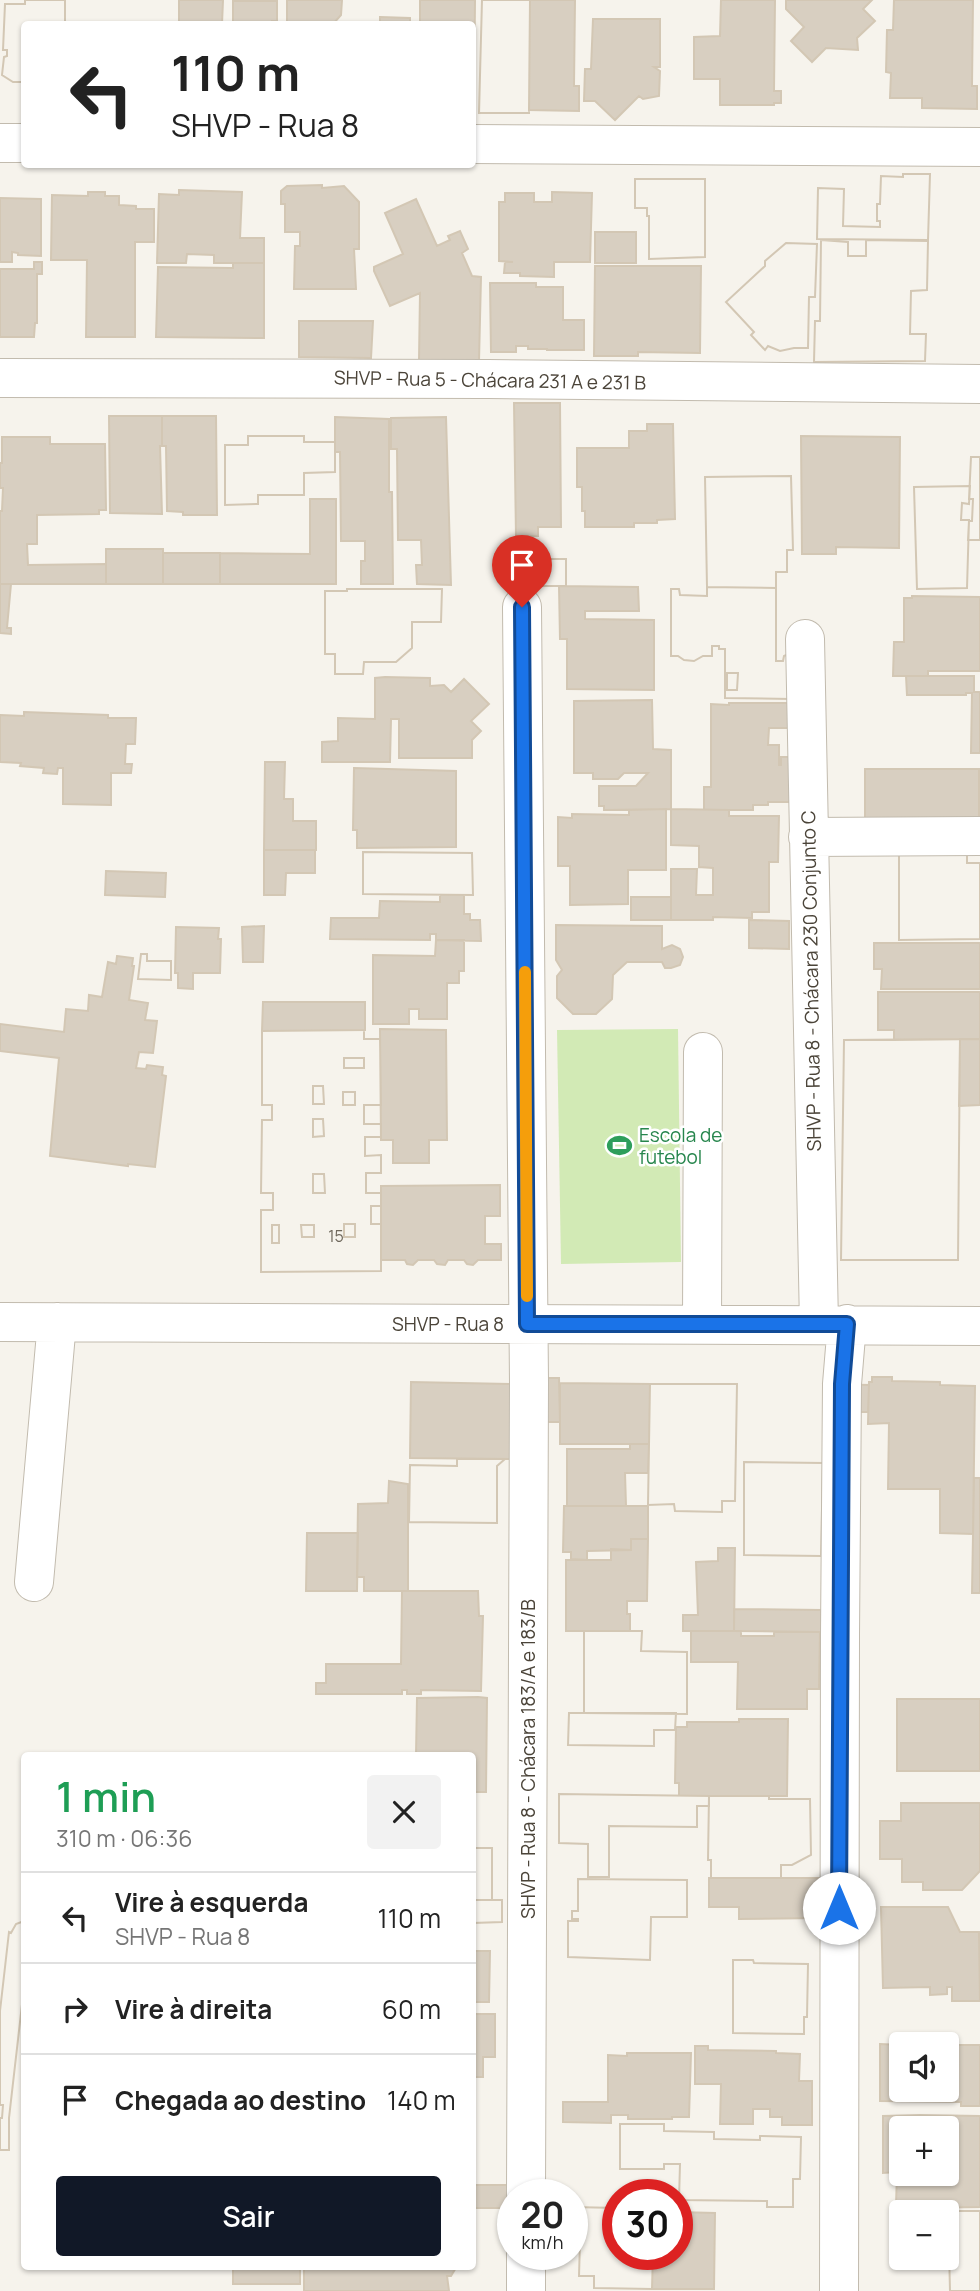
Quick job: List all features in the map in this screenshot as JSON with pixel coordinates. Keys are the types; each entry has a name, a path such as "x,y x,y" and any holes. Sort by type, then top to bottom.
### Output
{"street":[{"path":"0,143 21,143"},
{"path":"476,144 980,147"},
{"name":"SHVP - Rua 5 - Chácara 231 A e 231 B","path":"0,377 980,384"},
{"name":"SHVP - Rua 8 - Chácara 183/A e 183/B","path":"522,607 529,1383 526,2179"},
{"name":"SHVP - Rua 8 - Chácara 230 Conjunto C","path":"805,639 808,837 833,1324"},
{"path":"808,837 980,836"},
{"path":"702,1324 703,1052"},
{"name":"SHVP - Rua 8","path":"0,1322 980,1326"},
{"path":"34,1582 57,1322"},
{"path":"833,1324 842,1384 839,2291"},
{"path":"526,2270 526,2291"}],"green space":[{"name":"Escola de futebol","path":"678,1029 681,1262 561,1264 557,1030"}],"building":[{"path":"25,0 65,0 65,21 21,21 21,82 13,82 2,75 4,57 7,56 7,50 3,50 5,4 25,4"},
{"path":"25,0 65,0 65,21 21,21 21,82 13,82 2,75 4,57 7,56 7,50 3,50 5,4 25,4"},
{"path":"179,0 223,0 222,21 179,21"},
{"path":"287,0 342,0 341,15 336,21 287,21"},
{"path":"420,0 475,0 475,21 420,21"},
{"path":"482,0 530,0 529,113 479,113"},
{"path":"482,0 530,0 529,113 479,113"},
{"path":"530,0 575,0 574,86 579,86 579,111 529,110"},
{"path":"721,0 775,0 774,91 781,91 781,103 720,105 720,79 694,79 694,37 720,36"},
{"path":"786,0 872,0 863,9 875,21 857,38 858,50 826,48 812,62 791,41 804,27 786,9"},
{"path":"894,0 973,0 972,86 977,86 977,109 922,108 922,98 890,98 891,73 886,72 887,30 893,30"},
{"path":"233,1 277,1 277,21 233,21"},
{"path":"380,17 410,18 410,21 380,21"},
{"path":"593,19 660,19 660,67 654,67 660,71 659,96 643,99 639,96 615,120 595,101 584,101 585,69 591,69"},
{"path":"903,174 930,174 928,240 817,239 818,188 844,189 843,226 880,227 880,221 877,221 877,204 880,204 881,176 903,177"},
{"path":"903,174 930,174 928,240 817,239 818,188 844,189 843,226 880,227 880,221 877,221 877,204 880,204 881,176 903,177"},
{"path":"635,179 705,179 705,257 649,259 649,216 647,208 635,208"},
{"path":"635,179 705,179 705,257 649,259 649,216 647,208 635,208"},
{"path":"322,185 322,188 344,186 359,202 359,249 354,249 356,289 294,289 295,246 300,246 300,232 285,232 285,204 281,204 281,191 287,186"},
{"path":"179,190 242,192 240,238 264,238 264,263 214,263 214,255 187,254 186,263 157,263 159,194 179,195"},
{"path":"88,192 105,192 105,196 119,196 119,205 154,209 154,242 135,242 135,337 86,337 87,260 51,260 52,195 88,196"},
{"path":"552,192 592,193 590,262 554,262 554,277 504,273 505,262 513,262 499,261 499,202 505,202 505,193 534,193 534,202 552,202"},
{"path":"0,198 41,199 41,256 18,255 12,252 12,262 0,262"},
{"path":"416,199 437,246 450,240 448,236 460,231 468,249 462,253 472,276 481,277 479,361 419,360 420,293 390,306 374,271 374,267 403,254 385,213"},
{"path":"595,232 636,232 636,263 595,263"},
{"path":"821,240 848,242 848,256 866,256 866,240 928,241 927,290 911,291 910,334 926,334 925,361 814,362 815,321 820,321"},
{"path":"821,240 848,242 848,256 866,256 866,240 928,241 927,290 911,291 910,334 926,334 925,361 814,362 815,321 820,321"},
{"path":"786,243 817,244 815,297 809,297 808,348 780,351 768,346 765,350 751,335 754,332 726,302"},
{"path":"786,243 817,244 815,297 809,297 808,348 780,351 768,346 765,350 751,335 754,332 726,302"},
{"path":"34,262 42,262 42,274 37,274 37,323 34,337 0,337 0,269 34,269"},
{"path":"233,263 264,263 264,338 156,337 158,267 233,268"},
{"path":"595,266 701,266 700,353 638,352 638,356 594,356"},
{"path":"490,283 536,283 536,287 563,287 563,320 584,320 584,350 528,349 528,346 516,346 516,352 491,352"},
{"path":"299,321 373,321 371,358 299,357"},
{"path":"514,403 560,403 561,527 538,527 538,536 516,536"},
{"path":"109,416 162,416 162,514 110,513"},
{"path":"162,416 216,416 217,515 183,515 183,512 167,511 166,446 162,446"},
{"path":"335,417 389,419 393,584 361,584 361,561 365,561 365,541 341,541 340,452 335,452"},
{"path":"446,417 451,585 417,584 416,565 422,565 421,540 398,540 397,449 391,449 391,418"},
{"path":"647,424 673,424 675,519 657,520 657,523 634,523 634,527 585,527 582,487 577,487 577,448 629,448 629,431 647,431"},
{"path":"248,436 304,436 304,442 335,442 335,472 304,473 304,495 258,495 258,504 225,505 225,445 248,445"},
{"path":"248,436 304,436 304,442 335,442 335,472 304,473 304,495 258,495 258,504 225,505 225,445 248,445"},
{"path":"801,436 900,437 899,548 836,547 836,554 802,554"},
{"path":"2,437 50,437 50,444 105,444 106,510 99,510 99,514 37,515 37,544 27,544 28,565 106,564 106,584 0,584"},
{"path":"971,457 980,457 980,540 968,540 973,499 969,499"},
{"path":"971,457 980,457 980,540 968,540 973,499 969,499"},
{"path":"791,476 793,550 787,550 787,572 776,572 776,588 707,587 705,477"},
{"path":"791,476 793,550 787,550 787,572 776,572 776,588 707,587 705,477"},
{"path":"970,486 969,504 962,503 961,520 969,520 967,588 917,589 914,487"},
{"path":"970,486 969,504 962,503 961,520 969,520 967,588 917,589 914,487"},
{"path":"310,499 336,499 336,584 220,584 220,553 310,554"},
{"path":"106,549 163,549 163,584 106,584"},
{"path":"163,553 220,553 220,584 163,584"},
{"path":"544,559 566,559 566,586 508,586 508,564 538,564"},
{"path":"544,559 566,559 566,586 508,586 508,564 538,564"},
{"path":"0,584 11,584 7,628 11,628 11,634 0,633"},
{"path":"559,586 638,587 639,611 585,611 585,619 654,620 654,690 567,689 567,639 560,639"},
{"path":"707,587 776,588 776,661 783,661 784,656 791,653 791,699 725,698 725,649 719,649 719,646 712,646 712,656 703,656 694,661 671,656 671,589 679,589 680,595 707,596","holes":["727,673 738,673 737,690 727,690"]},
{"path":"707,587 776,588 776,661 783,661 784,656 791,653 791,699 725,698 725,649 719,649 719,646 712,646 712,656 703,656 694,661 671,656 671,589 679,589 680,595 707,596","holes":["727,673 738,673 737,690 727,690"]},
{"path":"442,589 441,622 412,622 412,648 396,662 364,662 363,674 335,674 335,654 325,654 325,591"},
{"path":"442,589 441,622 412,622 412,648 396,662 364,662 363,674 335,674 335,654 325,654 325,591"},
{"path":"980,597 980,671 928,671 928,676 893,676 894,642 904,642 904,598"},
{"path":"906,676 974,676 974,692 980,692 980,753 971,753 972,693 907,695"},
{"path":"375,678 430,678 430,686 444,685 451,692 464,679 489,704 471,721 481,731 472,740 472,758 399,758 399,719 391,719 390,762 322,762 322,742 338,741 338,718 375,719"},
{"path":"652,700 653,749 671,750 671,809 604,810 604,806 599,806 599,786 636,786 648,773 624,773 618,779 593,779 593,773 574,773 574,701"},
{"path":"795,703 795,728 769,728 768,745 779,745 779,765 781,757 791,757 795,802 768,802 768,805 753,805 753,810 704,810 704,787 711,787 711,704"},
{"path":"24,712 136,718 135,744 126,744 125,764 132,764 131,773 111,773 111,805 63,804 63,768 58,768 57,774 43,773 44,768 0,762 0,715 24,716"},
{"path":"265,762 285,762 284,799 293,799 293,821 316,821 316,850 264,850"},
{"path":"354,768 456,771 456,847 357,848 357,830 353,830"},
{"path":"865,769 979,769 979,832 865,822"},
{"path":"666,809 666,870 628,870 628,904 570,905 570,866 558,866 558,817 572,818 572,814 629,815 629,810"},
{"path":"671,809 729,810 729,816 779,816 778,862 769,862 769,912 752,912 752,918 671,920 671,869 697,869 696,895 713,895 713,868 699,867 699,846 671,845"},
{"path":"264,850 315,850 315,873 286,873 285,895 264,895"},
{"path":"363,852 472,853 473,895 363,894"},
{"path":"363,852 472,853 473,895 363,894"},
{"path":"899,855 967,855 967,863 980,863 980,939 899,940"},
{"path":"899,855 967,855 967,863 980,863 980,939 899,940"},
{"path":"106,871 166,873 165,897 105,895"},
{"path":"440,895 464,895 464,914 470,914 470,920 480,920 481,941 436,940 436,934 430,934 430,940 330,939 331,918 379,918 380,901 440,902"},
{"path":"631,897 671,897 671,920 631,920"},
{"path":"749,920 789,921 789,949 749,948"},
{"path":"556,925 662,926 662,949 672,945 680,949 683,957 680,965 671,968 665,968 662,962 627,962 613,975 612,999 596,1014 573,1014 557,998 557,976 562,970 556,960"},
{"path":"264,926 263,962 243,962 242,927"},
{"path":"176,927 219,928 220,973 193,973 193,989 178,988 178,973 175,973"},
{"path":"436,940 464,940 464,971 459,971 459,983 447,983 447,1019 419,1019 419,1009 409,1009 409,1024 373,1024 373,955 435,956"},
{"path":"874,943 980,943 980,989 881,989 882,969 874,969"},
{"path":"141,954 147,954 147,961 171,961 171,980 138,979"},
{"path":"141,954 147,954 147,961 171,961 171,980 138,979"},
{"path":"117,956 133,958 129,1000 148,1003 145,1020 157,1021 153,1053 139,1052 136,1068 146,1069 147,1065 163,1067 162,1075 166,1076 155,1167 50,1156 59,1058 0,1051 0,1024 64,1032 66,1009 88,1011 89,995 102,997 108,962 116,964"},
{"path":"878,992 980,992 980,1039 894,1040 894,1030 878,1030"},
{"path":"263,1002 365,1002 365,1030 262,1031"},
{"path":"380,1029 446,1030 447,1140 429,1140 429,1163 393,1163 393,1140 381,1140"},
{"path":"364,1030 364,1039 380,1039 381,1105 364,1105 364,1124 381,1124 381,1137 365,1137 365,1156 381,1155 381,1173 366,1173 366,1193 381,1193 381,1206 371,1206 371,1224 381,1224 381,1271 261,1272 261,1210 273,1210 273,1193 261,1193 262,1120 272,1120 272,1105 262,1105 262,1031","holes":["344,1058 364,1058 364,1068 344,1068","313,1086 323,1086 324,1104 313,1104","343,1092 355,1092 355,1105 343,1105","313,1119 323,1119 324,1136 313,1137","313,1174 324,1174 325,1193 313,1193","344,1224 355,1224 355,1237 344,1237","272,1225 279,1225 279,1243 272,1243","301,1225 314,1225 314,1237 302,1237"]},
{"path":"364,1030 364,1039 380,1039 381,1105 364,1105 364,1124 381,1124 381,1137 365,1137 365,1156 381,1155 381,1173 366,1173 366,1193 381,1193 381,1206 371,1206 371,1224 381,1224 381,1271 261,1272 261,1210 273,1210 273,1193 261,1193 262,1120 272,1120 272,1105 262,1105 262,1031","holes":["344,1058 364,1058 364,1068 344,1068","313,1086 323,1086 324,1104 313,1104","343,1092 355,1092 355,1105 343,1105","313,1119 323,1119 324,1136 313,1137","313,1174 324,1174 325,1193 313,1193","344,1224 355,1224 355,1237 344,1237","272,1225 279,1225 279,1243 272,1243","301,1225 314,1225 314,1237 302,1237"]},
{"path":"960,1039 980,1039 980,1105 959,1106"},
{"path":"960,1039 958,1260 841,1260 844,1040"},
{"path":"960,1039 958,1260 841,1260 844,1040"},
{"path":"500,1185 500,1216 485,1216 485,1244 501,1244 501,1260 478,1260 473,1265 464,1260 448,1260 445,1265 437,1264 434,1260 418,1260 413,1265 407,1264 405,1260 381,1260 381,1186"},
{"path":"872,1377 892,1377 892,1381 975,1386 973,1534 940,1533 940,1489 888,1489 889,1423 868,1424 869,1382 872,1382"},
{"path":"530,1378 559,1378 560,1422 534,1422"},
{"path":"411,1382 513,1384 512,1459 410,1458"},
{"path":"560,1383 650,1384 649,1444 560,1444"},
{"path":"650,1384 737,1384 735,1501 722,1501 722,1512 675,1511 674,1504 648,1505"},
{"path":"650,1384 737,1384 735,1501 722,1501 722,1512 675,1511 674,1504 648,1505"},
{"path":"824,1384 869,1385 868,1412 850,1412"},
{"path":"630,1444 649,1444 648,1473 625,1473 626,1506 567,1506 567,1449 630,1449"},
{"path":"457,1459 505,1459 497,1466 497,1523 409,1522 410,1465 457,1466"},
{"path":"457,1459 505,1459 497,1466 497,1523 409,1522 410,1465 457,1466"},
{"path":"744,1462 823,1463 821,1556 744,1555"},
{"path":"744,1462 823,1463 821,1556 744,1555"},
{"path":"974,1478 980,1478 980,1593 972,1593"},
{"path":"389,1481 408,1484 408,1591 364,1591 364,1577 357,1577 358,1504 388,1503"},
{"path":"564,1506 648,1506 648,1539 631,1539 631,1550 587,1551 587,1560 571,1559 571,1552 563,1552"},
{"path":"307,1533 358,1533 357,1591 306,1591"},
{"path":"631,1539 648,1539 647,1601 627,1601 630,1631 566,1631 566,1560 611,1560 611,1549 631,1550"},
{"path":"718,1548 735,1548 734,1631 683,1631 683,1615 698,1615 696,1562 718,1561"},
{"path":"402,1591 478,1591 479,1616 483,1616 481,1691 421,1690 421,1694 407,1694 407,1690 402,1690 402,1694 316,1694 316,1683 326,1683 326,1664 401,1664"},
{"path":"734,1609 821,1610 821,1632 734,1631"},
{"path":"584,1631 642,1631 641,1651 687,1652 687,1714 584,1713"},
{"path":"584,1631 642,1631 641,1651 687,1652 687,1714 584,1713"},
{"path":"691,1631 741,1631 741,1636 774,1636 774,1632 820,1632 819,1689 807,1689 807,1709 737,1709 738,1662 691,1662"},
{"path":"417,1698 487,1698 486,1792 476,1792 476,1752 416,1752"},
{"path":"897,1699 980,1699 980,1771 897,1771"},
{"path":"569,1713 676,1713 675,1730 654,1730 654,1746 568,1745"},
{"path":"569,1713 676,1713 675,1730 654,1730 654,1746 568,1745"},
{"path":"739,1719 788,1719 787,1796 679,1796 679,1783 675,1783 676,1727 687,1727 687,1722 739,1722"},
{"path":"559,1794 709,1796 709,1806 697,1806 697,1827 609,1826 609,1877 588,1877 588,1844 559,1843"},
{"path":"559,1794 709,1796 709,1806 697,1806 697,1827 609,1826 609,1877 588,1877 588,1844 559,1843"},
{"path":"709,1796 810,1799 811,1855 792,1865 781,1865 781,1878 711,1878 711,1860 708,1860"},
{"path":"709,1796 810,1799 811,1855 792,1865 781,1865 781,1878 711,1878 711,1860 708,1860"},
{"path":"901,1803 980,1803 980,1871 962,1890 923,1890 923,1882 902,1882 902,1859 880,1859 880,1821 901,1821"},
{"path":"476,1848 492,1848 492,1900 476,1900"},
{"path":"476,1848 492,1848 492,1900 476,1900"},
{"path":"709,1878 819,1878 819,1918 739,1919 739,1907 709,1907"},
{"path":"578,1879 687,1880 687,1917 651,1917 650,1960 568,1957 568,1921 578,1921 572,1919 572,1911 578,1911"},
{"path":"578,1879 687,1880 687,1917 651,1917 650,1960 568,1957 568,1921 578,1921 572,1919 572,1911 578,1911"},
{"path":"476,1900 502,1900 502,1922 476,1923"},
{"path":"476,1900 502,1900 502,1922 476,1923"},
{"path":"881,1907 948,1907 960,1932 979,1932 980,2001 952,2001 952,1987 947,1987 947,1994 930,1995 930,1987 883,1988"},
{"path":"21,1922 21,2013 9,2118 9,2150 0,2150 0,2118 3,2105 0,2105 0,2011 9,1932 11,1933 16,1924"},
{"path":"21,1922 21,2013 9,2118 9,2150 0,2150 0,2118 3,2105 0,2105 0,2011 9,1932 11,1933 16,1924"},
{"path":"476,1951 490,1951 489,2002 476,2002"},
{"path":"733,1960 808,1964 804,2034 733,2033"},
{"path":"733,1960 808,1964 804,2034 733,2033"},
{"path":"476,2014 495,2014 495,2057 483,2057 483,2077 476,2077"},
{"path":"880,2044 889,2044 889,2101 880,2101"},
{"path":"959,2045 980,2045 980,2106 961,2106"},
{"path":"695,2046 708,2046 708,2050 800,2054 799,2081 812,2081 812,2125 782,2125 782,2117 770,2117 770,2109 753,2109 753,2124 720,2124 721,2084 695,2084"},
{"path":"627,2053 691,2053 689,2117 628,2119 628,2115 611,2115 611,2123 563,2122 563,2102 608,2102 608,2055 627,2056"},
{"path":"920,2115 980,2116 980,2207 959,2207 959,2200 896,2200 897,2186 959,2186 959,2116 889,2116 889,2173 883,2173 883,2116"},
{"path":"620,2124 664,2124 664,2131 714,2132 714,2139 801,2137 800,2179 793,2179 793,2207 767,2207 767,2201 693,2200 693,2179 680,2179 680,2164 664,2164 664,2169 620,2169"},
{"path":"620,2124 664,2124 664,2131 714,2132 714,2139 801,2137 800,2179 793,2179 793,2207 767,2207 767,2201 693,2200 693,2179 680,2179 680,2164 664,2164 664,2169 620,2169"},
{"path":"476,2185 497,2185 497,2208 476,2208"},
{"path":"588,2207 602,2208 602,2270 653,2270 652,2289 594,2288 594,2276 579,2276 579,2270 588,2270"},
{"path":"588,2207 602,2208 602,2270 653,2270 652,2289 594,2288 594,2276 579,2276 579,2270 588,2270"},
{"path":"959,2211 980,2211 980,2291 950,2291 950,2270 959,2270"},
{"path":"959,2211 980,2211 980,2291 950,2291 950,2270 959,2270"},
{"path":"693,2212 715,2213 714,2289 652,2289 653,2270 693,2270"},
{"path":"233,2270 300,2270 300,2284 233,2284"},
{"path":"304,2270 455,2270 451,2276 447,2276 449,2291 304,2291"}],"slow traffic":[{"path":"525,972 527,1296"}],"place":[{"name":"Escola de futebol","path":"619,1146"}],"route":[{"path":"522,607 527,1324 847,1324 842,1384 839,1908"}]}
